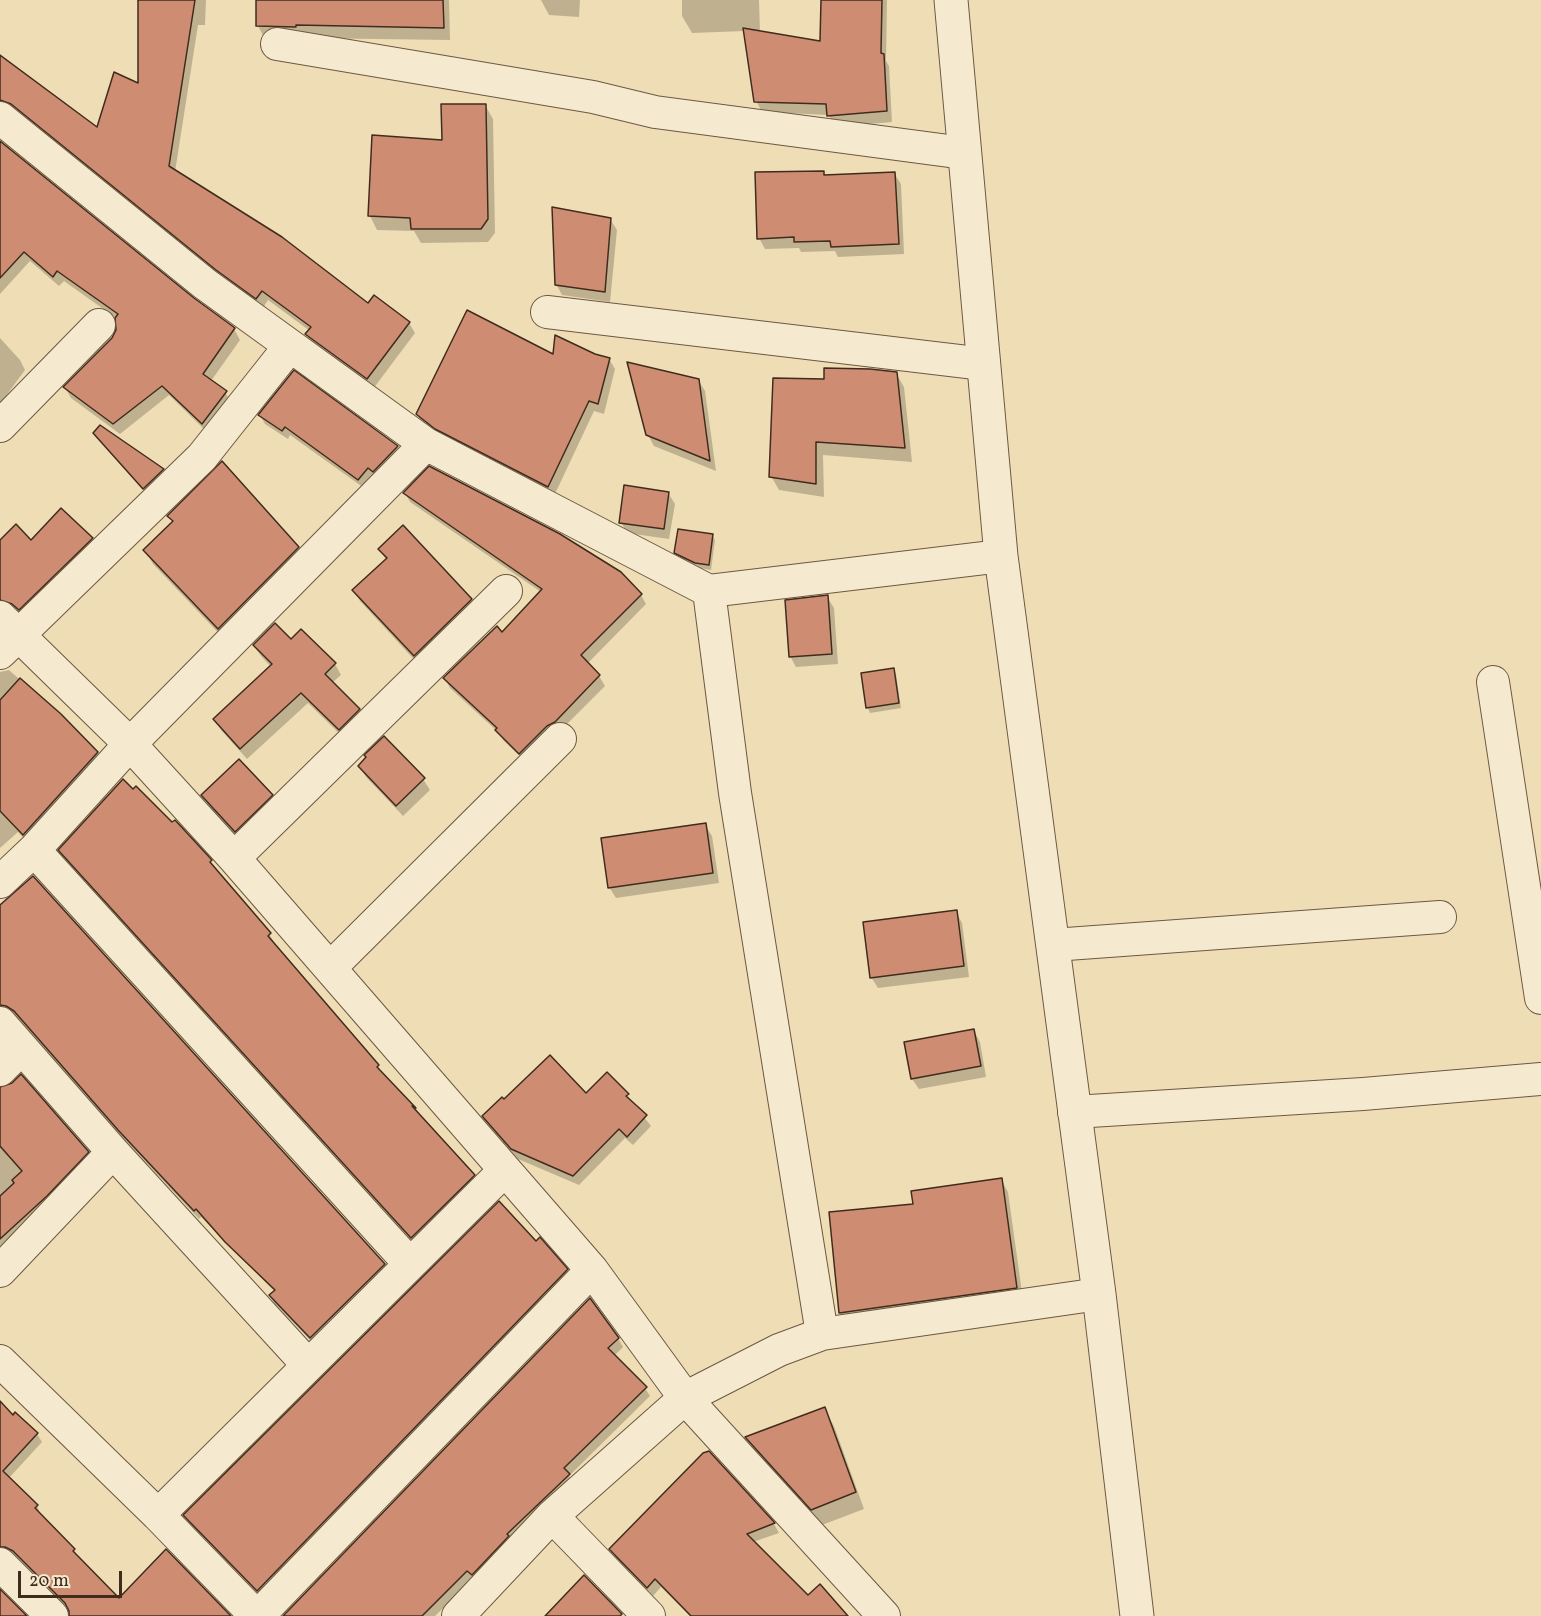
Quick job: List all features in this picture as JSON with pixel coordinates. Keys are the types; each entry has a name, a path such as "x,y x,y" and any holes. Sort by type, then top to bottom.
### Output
{"street":[{"path":"951,0 1001,556 1099,1294 1137,1616"},
{"path":"277,44 593,98 655,112 964,153"},
{"path":"0,118 205,284 426,444 709,591 1001,556"},
{"path":"547,312 984,364"},
{"path":"0,426 99,325"},
{"path":"290,345 202,457 6,635 130,744 234,858 592,1270 686,1398 884,1616"},
{"path":"0,882 34,850 130,744 426,444"},
{"path":"234,858 506,591"},
{"path":"709,591 735,793 822,1334"},
{"path":"1493,682 1541,998"},
{"path":"330,968 560,739"},
{"path":"34,850 410,1264"},
{"path":"1053,945 1440,917"},
{"path":"0,1023 308,1365"},
{"path":"0,1070 22,1048"},
{"path":"1074,1112 1363,1094 1541,1079"},
{"path":"0,1271 114,1152"},
{"path":"158,1515 505,1170"},
{"path":"0,1361 158,1515 257,1616 592,1270"},
{"path":"458,1616 552,1516 686,1398 779,1350 822,1334 1099,1294"},
{"path":"552,1516 649,1616"},
{"path":"0,1564 52,1616"}],"building":[{"path":"138,0 195,0 169,166 282,237 368,303 374,295 410,322 367,379 305,334 311,327 262,291 256,299 216,270 11,104 0,100 0,55 97,127 114,72 138,83"},
{"path":"256,0 443,0 444,28 256,26"},
{"path":"821,0 882,0 881,53 884,54 887,111 827,116 826,104 754,102 743,28 820,41"},
{"path":"441,104 486,104 488,219 481,229 411,229 410,218 368,216 372,135 442,140"},
{"path":"0,141 194,298 235,328 203,374 227,391 202,424 162,386 113,424 63,387 112,338 116,330 115,318 118,314 57,271 53,277 24,252 0,278"},
{"path":"824,171 824,175 895,172 899,244 831,247 830,241 794,242 794,237 757,239 755,172"},
{"path":"552,207 611,218 605,292 555,285"},
{"path":"467,310 553,354 555,335 595,354 610,358 598,404 589,401 548,487 435,429 416,414"},
{"path":"627,362 699,379 710,461 646,435"},
{"path":"824,368 897,372 905,448 816,442 816,484 769,477 773,378 824,379"},
{"path":"294,370 398,446 373,472 368,468 358,480 285,427 282,431 258,415"},
{"path":"100,425 164,469 143,489 93,433"},
{"path":"222,461 299,547 218,629 143,550 173,521 167,516"},
{"path":"429,466 560,534 621,572 642,594 581,655 600,675 555,722 547,726 519,754 495,730 497,728 443,678 497,626 502,632 542,589 403,493"},
{"path":"624,485 669,492 664,529 619,523"},
{"path":"61,508 93,538 19,610 12,604 0,600 0,540 16,524 31,540"},
{"path":"403,525 472,599 414,656 352,590 387,558 378,549"},
{"path":"678,529 713,534 709,565 695,563 674,553"},
{"path":"828,595 832,654 789,657 785,600"},
{"path":"275,623 291,639 301,629 336,663 325,674 360,709 339,730 301,693 240,749 213,719 272,664 253,645"},
{"path":"894,668 899,703 866,708 861,673"},
{"path":"20,678 61,714 98,752 23,835 0,811 0,700"},
{"path":"384,736 425,778 396,806 358,766 366,757 364,755"},
{"path":"239,759 273,795 235,832 201,795"},
{"path":"123,779 133,789 136,786 172,822 175,820 212,860 210,862 271,933 268,936 379,1065 377,1067 475,1175 411,1238 58,850"},
{"path":"706,823 713,873 608,888 601,838"},
{"path":"33,876 385,1264 310,1338 269,1295 275,1290 225,1242 196,1209 194,1211 118,1130 14,1011 0,1005 0,905"},
{"path":"957,910 964,966 870,978 863,922"},
{"path":"974,1029 981,1066 911,1079 904,1042"},
{"path":"550,1055 586,1093 607,1072 629,1094 626,1096 647,1115 627,1137 619,1129 573,1176 511,1149 482,1116 502,1097 504,1099"},
{"path":"21,1074 89,1152 47,1196 0,1239 0,1196 14,1183 12,1180 22,1171 0,1146 0,1087 12,1083"},
{"path":"1002,1178 1017,1288 839,1313 829,1212 913,1204 911,1191"},
{"path":"499,1201 536,1241 540,1237 568,1269 257,1591 183,1515"},
{"path":"590,1298 619,1338 608,1348 647,1387 564,1468 570,1474 507,1534 509,1536 472,1575 467,1571 422,1616 283,1616"},
{"path":"0,1401 13,1415 15,1412 38,1433 3,1471 38,1505 35,1508 119,1598 166,1549 231,1616 69,1616 65,1603 13,1551 0,1547"},
{"path":"825,1407 856,1492 811,1510 745,1437"},
{"path":"709,1451 775,1523 747,1534 808,1595 820,1584 848,1616 691,1616 655,1579 647,1588 609,1549 703,1453"},
{"path":"584,1575 622,1614 620,1616 545,1616"},
{"path":"0,1589 27,1616 0,1616"}]}
